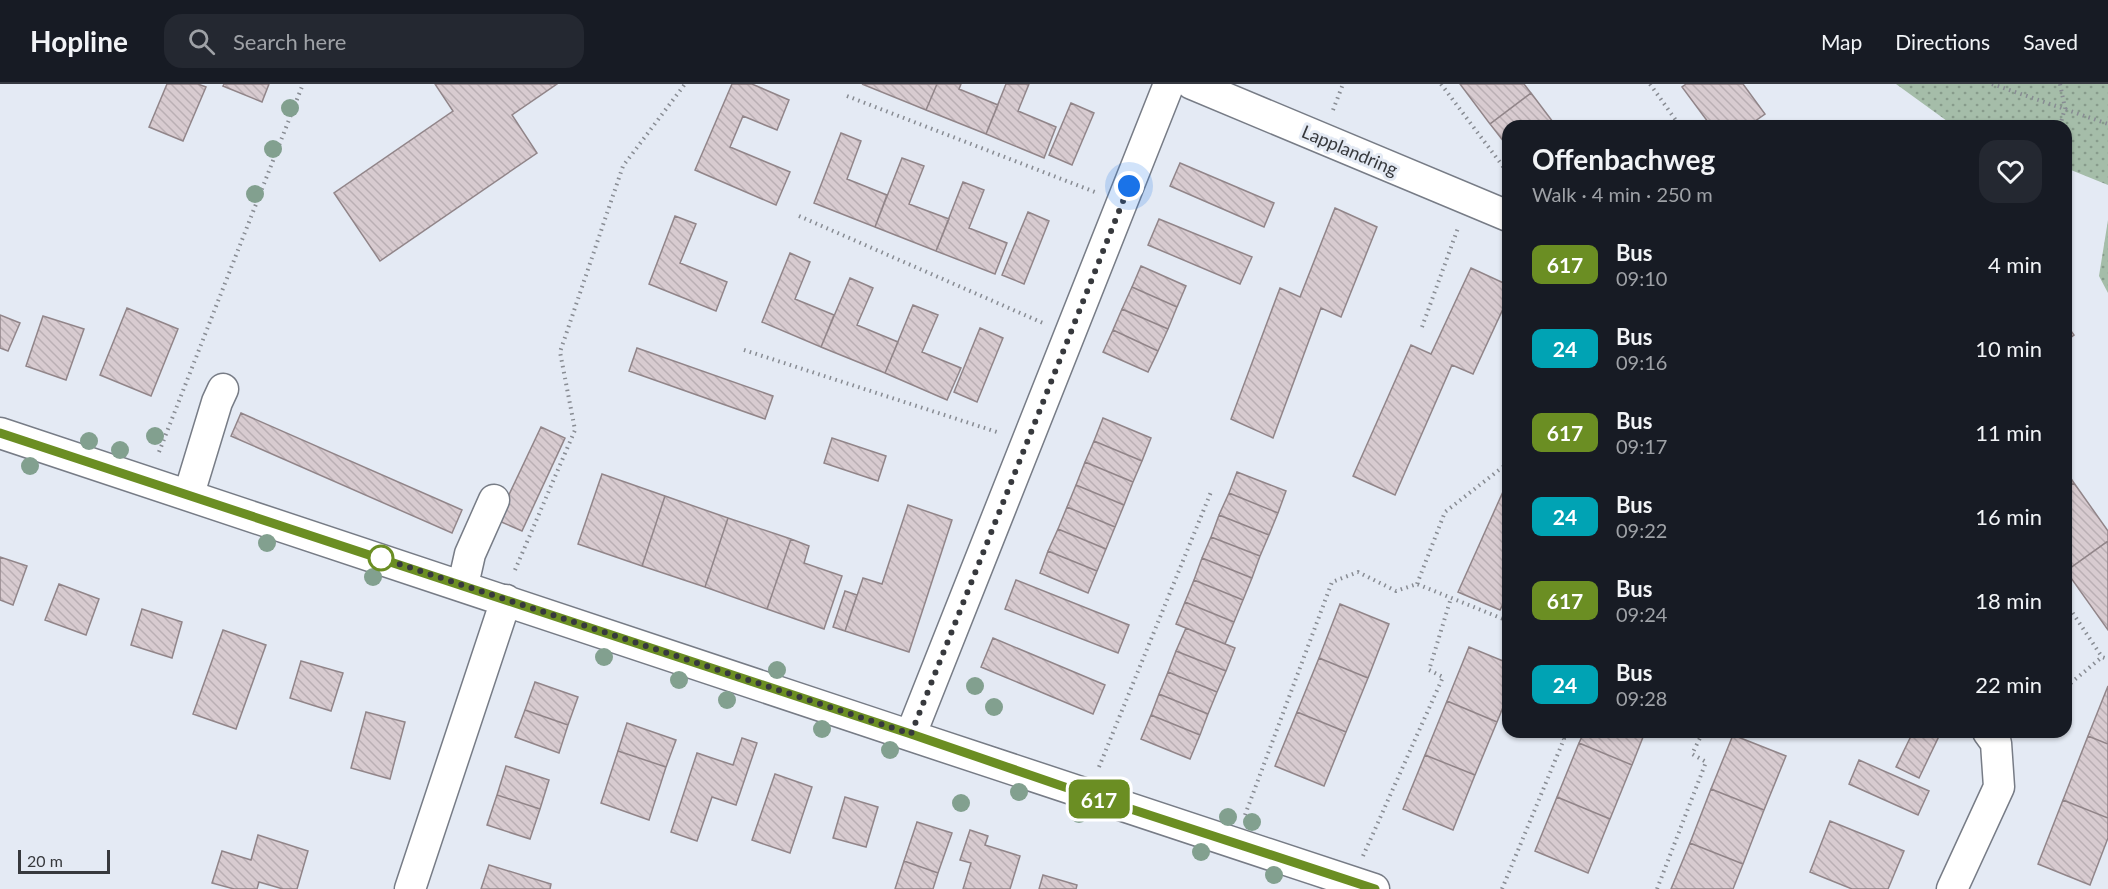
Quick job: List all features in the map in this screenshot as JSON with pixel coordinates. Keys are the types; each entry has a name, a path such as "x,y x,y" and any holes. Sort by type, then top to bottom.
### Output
{"street":[{"path":"911,734 1169,84"},
{"name":"Lapplandring","path":"1192,84 1502,213"},
{"path":"189,494 217,402 224,389"},
{"path":"0,433 1364,885"},
{"path":"463,585 470,554 494,500"},
{"path":"410,889 506,600"},
{"path":"1952,889 1999,787 1996,743 1992,738"}],"path":[{"path":"149,481 303,84"},
{"path":"506,600 515,570 575,430 560,352 623,166 685,84"},
{"path":"1441,84 1502,165"},
{"path":"1650,84 1676,120"},
{"path":"1992,84 2108,124"},
{"path":"2060,84 2065,108 2062,120"},
{"path":"847,96 1122,203"},
{"path":"1422,327 1468,199"},
{"path":"799,216 1070,335"},
{"path":"744,350 1027,442"},
{"path":"1418,584 1445,512 1502,468"},
{"path":"1088,795 1211,492"},
{"path":"1236,844 1332,582 1358,572 1396,591 1418,584 1502,619"},
{"path":"1364,885 1443,677 1429,670 1451,598"},
{"path":"2072,612 2102,657 2108,659"},
{"path":"2072,682 2102,657"},
{"path":"1502,889 1563,738"},
{"path":"1657,889 1706,762 1692,754 1700,738"}],"green space":[{"path":"1896,84 2108,84 2108,185 2072,170 2072,120 1946,120"},
{"path":"2108,220 2108,293 2099,276"}],"building":[{"path":"167,84 198,84 206,87 183,141 149,127"},
{"path":"224,84 269,84 262,102 223,86"},
{"path":"435,84 557,84 512,115 537,153 380,261 334,193 453,111"},
{"path":"732,84 752,84 789,100 777,130 743,116 730,147 790,172 776,205 695,170"},
{"path":"862,84 937,84 926,110"},
{"path":"937,84 961,84 959,89 998,105 986,134 926,110"},
{"path":"1006,84 1029,84 1018,111 1056,127 1044,158 986,134"},
{"path":"1460,84 1524,84 1531,93 1490,124"},
{"path":"1686,84 1743,84 1765,114 1756,120 1707,120 1682,87"},
{"path":"1531,93 1551,120 1502,120 1502,139 1490,124"},
{"path":"1071,103 1094,113 1072,165 1049,155"},
{"path":"841,133 861,141 847,179 887,195 875,227 814,203"},
{"path":"902,158 924,166 909,204 949,219 936,251 875,227"},
{"path":"1180,163 1274,203 1264,227 1170,186"},
{"path":"963,182 984,190 969,228 1007,243 995,274 936,251"},
{"path":"1335,208 1377,227 1341,317 1321,308 1273,438 1231,419 1280,288 1300,297"},
{"path":"1028,212 1049,221 1024,284 1002,275"},
{"path":"675,216 696,224 680,263 727,282 716,311 649,284"},
{"path":"1159,219 1252,257 1240,284 1148,245"},
{"path":"790,253 810,262 795,299 834,315 821,347 762,322"},
{"path":"1141,266 1186,286 1177,307 1132,287"},
{"path":"1471,268 1502,282 1502,311 1473,374 1452,365 1395,495 1353,476 1411,345 1431,354"},
{"path":"850,278 873,288 857,325 898,342 885,373 821,347"},
{"path":"1132,287 1177,307 1168,329 1122,309"},
{"path":"913,305 938,315 922,352 961,368 947,400 885,373"},
{"path":"127,308 178,329 151,396 100,375"},
{"path":"1122,309 1168,329 1158,351 1113,330"},
{"path":"0,315 20,323 8,351 0,348"},
{"path":"43,316 84,329 66,380 26,366"},
{"path":"980,328 1003,338 977,402 954,392"},
{"path":"1113,330 1158,351 1148,372 1103,352"},
{"path":"637,348 773,396 765,419 629,371"},
{"path":"241,413 462,510 452,533 231,436"},
{"path":"1103,418 1151,438 1142,461 1094,441"},
{"path":"541,427 565,438 522,531 497,520"},
{"path":"832,438 886,456 878,481 824,463"},
{"path":"1094,441 1142,461 1133,482 1085,462"},
{"path":"1085,462 1133,482 1124,505 1076,485"},
{"path":"1237,472 1286,491 1278,513 1229,493"},
{"path":"602,474 665,496 642,566 578,544"},
{"path":"2074,483 2108,531 2108,541 2072,567 2072,484"},
{"path":"1076,485 1124,505 1115,527 1067,507"},
{"path":"1229,493 1278,513 1269,535 1219,515"},
{"path":"1502,494 1502,606 1500,610 1458,592"},
{"path":"665,496 728,518 705,587 642,566"},
{"path":"908,505 952,520 909,652 845,631 863,578 882,584"},
{"path":"1067,507 1115,527 1106,549 1058,529"},
{"path":"1219,515 1269,535 1260,556 1211,537"},
{"path":"728,518 791,539 767,609 705,587"},
{"path":"1058,529 1106,549 1097,571 1048,551"},
{"path":"1211,537 1260,556 1252,578 1202,558"},
{"path":"791,539 809,546 804,563 842,576 824,629 767,609"},
{"path":"2108,541 2108,630 2072,579 2072,567"},
{"path":"1048,551 1097,571 1088,593 1040,573"},
{"path":"0,557 27,566 13,605 0,600"},
{"path":"1202,558 1252,578 1243,600 1194,580"},
{"path":"1016,580 1129,625 1118,653 1005,609"},
{"path":"1194,580 1243,600 1234,622 1185,602"},
{"path":"59,584 99,599 86,635 45,620"},
{"path":"845,591 857,595 845,631 833,627"},
{"path":"1185,602 1234,622 1225,644 1176,624"},
{"path":"1340,604 1389,624 1368,678 1319,658"},
{"path":"142,609 182,622 172,658 131,645"},
{"path":"1186,628 1235,648 1226,671 1176,651"},
{"path":"223,630 266,645 236,729 193,714"},
{"path":"993,638 1105,685 1093,714 981,667"},
{"path":"1469,647 1502,661 1502,710 1497,722 1447,701"},
{"path":"1176,651 1226,671 1217,692 1168,672"},
{"path":"1319,658 1368,678 1346,732 1297,712"},
{"path":"301,661 343,673 331,711 290,698"},
{"path":"1168,672 1217,692 1208,714 1159,694"},
{"path":"535,682 578,697 568,725 525,710"},
{"path":"2108,686 2108,744 2088,736"},
{"path":"1159,694 1208,714 1200,735 1151,715"},
{"path":"1447,701 1497,722 1475,775 1425,755"},
{"path":"525,710 568,725 559,753 515,737"},
{"path":"366,712 405,722 390,779 351,768"},
{"path":"1297,712 1346,732 1324,786 1275,766"},
{"path":"1151,715 1200,735 1190,759 1141,739"},
{"path":"627,723 676,740 666,767 618,751"},
{"path":"2088,736 2108,744 2108,818 2063,800"},
{"path":"742,738 757,743 736,805 712,797 697,841 671,832 697,753 733,765"},
{"path":"1581,738 1643,738 1632,765 1579,743"},
{"path":"1732,738 1741,738 1786,756 1764,810 1711,789"},
{"path":"1910,738 1938,738 1919,778 1896,767"},
{"path":"1579,743 1632,765 1610,819 1557,797"},
{"path":"618,751 666,767 649,820 601,803"},
{"path":"1425,755 1475,775 1453,830 1403,809"},
{"path":"1859,760 1929,791 1918,815 1849,784"},
{"path":"506,766 549,780 540,809 497,795"},
{"path":"775,774 812,787 790,853 752,840"},
{"path":"1711,789 1764,810 1743,864 1690,843"},
{"path":"497,795 540,809 530,839 487,825"},
{"path":"845,797 878,807 866,847 833,838"},
{"path":"1557,797 1610,819 1588,873 1535,851"},
{"path":"2063,800 2108,818 2108,838 2090,885 2038,864"},
{"path":"1830,821 1904,851 1888,889 1852,889 1810,872"},
{"path":"917,822 952,833 938,873 904,861"},
{"path":"970,830 988,836 985,845 1020,856 1010,889 963,889 971,863 960,860"},
{"path":"258,835 308,851 297,889 283,889 259,882 257,889 234,889 212,883 222,851 251,860"},
{"path":"1690,843 1743,864 1733,889 1671,889"},
{"path":"904,861 938,873 933,889 895,889"},
{"path":"489,865 551,884 550,889 481,889"},
{"path":"1043,875 1077,885 1076,889 1039,889"}],"bus line":[{"name":"617","path":"0,433 245,512 1375,889"}],"route":[{"path":"381,558 375,556 911,734 1129,186"}]}
